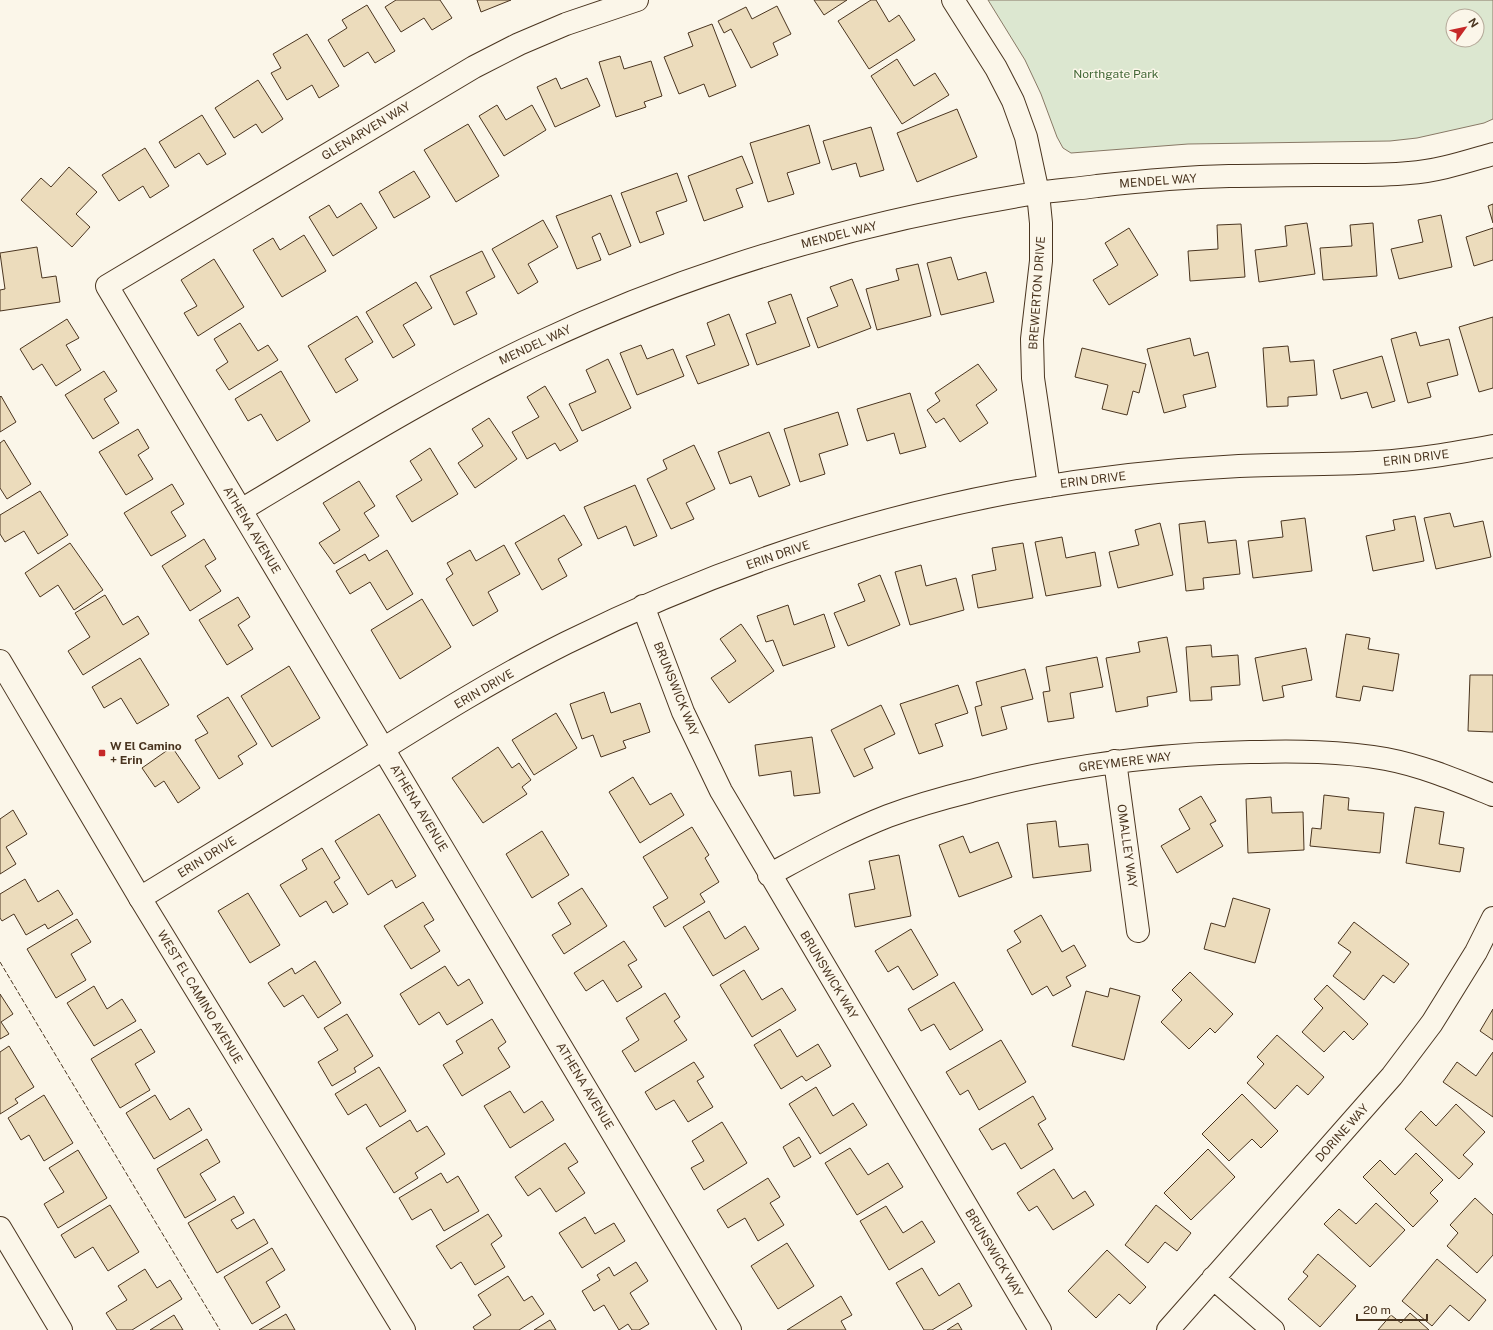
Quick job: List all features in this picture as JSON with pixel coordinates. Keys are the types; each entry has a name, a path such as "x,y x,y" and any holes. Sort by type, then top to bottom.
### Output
{"street":[{"name":"GLENARVEN WAY","path":"107,286 474,67 519,44 566,24 602,6 637,0"},
{"name":"BREWERTON DRIVE","path":"953,0 996,68 1013,101 1026,137 1038,193 1041,223 1041,261 1032,338 1033,378 1049,486"},
{"name":"MENDEL WAY","path":"241,510 373,431 454,386 537,343 680,284 805,243 918,215 1038,193 1133,182 1225,176 1370,176 1412,173 1453,166 1493,154"},
{"name":"ATHENA AVENUE","path":"107,286 730,1330"},
{"name":"ERIN DRIVE","path":"140,898 486,686 564,644 643,606 723,573 834,536 918,513 1004,494 1049,486 1148,473 1236,466 1378,462 1434,457 1493,446"},
{"name":"BRUNSWICK WAY","path":"643,606 683,712 721,791 1040,1330"},
{"name":"WEST EL CAMINO AVENUE","path":"0,661 140,898 404,1330"},
{"name":"GREYMERE WAY","path":"769,874 844,835 888,816 934,800 1008,781 1115,761 1210,753 1292,751 1349,754 1387,760 1425,769 1493,795"},
{"name":"OMALLEY WAY","path":"1115,761 1138,930"},
{"name":"DORINE WAY","path":"1168,1330 1392,1076 1432,1023 1476,952 1493,918"},
{"path":"0,1228 61,1330"},
{"path":"1213,1278 1272,1330"}],"green space":[{"name":"Northgate Park","path":"988,0 1493,0 1493,119 1484,123 1417,138 1390,141 1188,144 1071,153 1063,148 1057,137 1041,94 1025,60"}],"building":[{"path":"396,0 440,0 452,18 432,30 424,18 401,32 385,7"},
{"path":"477,0 511,0 481,12"},
{"path":"814,0 847,0 824,15"},
{"path":"871,0 876,0 889,22 899,15 915,40 869,69 838,21"},
{"path":"367,5 395,51 375,63 368,52 344,67 328,40 347,28 342,20"},
{"path":"777,6 791,34 773,43 778,55 751,68 731,29 724,33 718,21 746,7 752,19"},
{"path":"712,24 736,86 709,97 704,84 679,94 664,57 693,46 688,33"},
{"path":"307,34 339,86 319,98 312,85 287,100 271,73 281,68 273,54"},
{"path":"620,56 624,69 651,61 662,96 644,102 646,107 616,117 599,62"},
{"path":"897,59 914,86 935,73 949,95 902,124 871,76"},
{"path":"556,78 561,89 587,78 600,106 555,127 537,87"},
{"path":"258,80 283,119 262,133 256,124 234,138 215,108"},
{"path":"497,105 506,120 532,105 546,130 504,156 479,116"},
{"path":"957,109 977,157 917,182 897,133"},
{"path":"202,115 226,154 207,165 199,153 175,168 159,142"},
{"path":"468,124 499,176 456,202 424,150"},
{"path":"809,125 820,163 787,173 794,194 768,202 750,143"},
{"path":"871,127 884,170 860,177 856,163 832,170 823,141"},
{"path":"145,148 169,186 150,198 143,186 119,201 102,175"},
{"path":"742,156 753,183 736,189 743,207 704,221 688,176"},
{"path":"69,167 97,192 76,214 90,227 72,247 21,200 41,178 51,187"},
{"path":"414,171 430,197 394,218 379,192"},
{"path":"677,173 687,201 656,212 664,234 640,243 621,193"},
{"path":"611,195 631,246 609,255 600,233 592,237 601,260 577,269 556,216"},
{"path":"361,203 377,228 333,256 309,217 329,205 337,218"},
{"path":"1493,204 1493,223 1488,206"},
{"path":"1441,215 1452,267 1399,279 1391,249 1423,242 1418,220"},
{"path":"543,220 558,247 528,264 538,282 518,294 492,249"},
{"path":"1307,223 1315,274 1259,282 1255,250 1287,246 1285,226"},
{"path":"1373,223 1377,276 1323,280 1320,248 1352,246 1350,225"},
{"path":"1241,224 1245,277 1190,281 1188,251 1218,249 1217,225"},
{"path":"1129,228 1158,275 1109,305 1093,280 1118,265 1105,243"},
{"path":"1493,228 1493,260 1474,266 1466,237"},
{"path":"304,235 326,271 282,297 253,250 273,238 280,250"},
{"path":"37,247 42,278 56,276 60,302 0,311 0,290 5,289 0,253"},
{"path":"482,251 495,277 466,292 477,314 454,325 430,276"},
{"path":"951,257 958,280 986,272 994,302 941,315 927,263"},
{"path":"214,259 244,307 198,336 184,313 197,306 181,280"},
{"path":"918,264 931,316 877,330 866,289 899,280 896,269"},
{"path":"852,279 871,328 818,348 807,318 838,306 830,287"},
{"path":"416,282 432,308 403,325 415,345 393,358 366,312"},
{"path":"791,294 810,346 757,365 746,334 776,323 768,302"},
{"path":"729,314 749,365 698,384 686,356 715,345 707,323"},
{"path":"357,316 373,342 345,359 358,380 336,393 308,346"},
{"path":"1493,317 1493,388 1479,392 1459,327"},
{"path":"67,319 79,338 66,345 81,370 56,386 42,364 33,370 20,349"},
{"path":"240,323 258,351 268,345 278,360 229,390 216,370 228,362 214,339"},
{"path":"1416,332 1420,346 1449,339 1458,375 1427,383 1431,397 1408,403 1391,339"},
{"path":"1190,338 1194,356 1208,352 1216,387 1183,395 1186,407 1164,413 1147,349"},
{"path":"641,345 647,359 673,349 684,376 637,395 620,353"},
{"path":"1288,346 1290,362 1314,360 1317,395 1288,397 1288,406 1267,407 1263,348"},
{"path":"1082,348 1146,364 1139,393 1133,391 1127,415 1102,409 1108,385 1075,377"},
{"path":"1382,356 1395,401 1372,408 1367,392 1341,399 1333,370"},
{"path":"608,359 631,408 582,431 569,404 596,392 586,370"},
{"path":"978,364 997,390 976,405 988,423 960,442 944,418 936,423 927,410 940,401 935,393"},
{"path":"104,371 117,391 104,399 119,423 93,439 65,395"},
{"path":"281,371 310,421 277,441 261,414 248,421 235,399"},
{"path":"545,386 578,441 560,451 555,443 527,459 512,432 539,417 527,397"},
{"path":"910,393 926,447 900,454 894,433 867,441 857,409"},
{"path":"1,396 16,422 0,432 0,397"},
{"path":"838,412 848,445 819,454 825,474 800,482 784,429"},
{"path":"489,418 517,459 475,488 458,463 483,446 472,429"},
{"path":"138,429 149,448 138,455 153,479 126,495 99,452"},
{"path":"769,432 790,485 759,497 751,476 730,484 718,452"},
{"path":"4,440 31,484 7,499 0,488 0,443"},
{"path":"694,445 715,489 686,503 694,519 671,529 647,479 667,469 663,460"},
{"path":"430,448 458,494 412,522 396,496 422,480 410,461"},
{"path":"359,481 375,506 364,513 379,536 334,564 319,543 340,530 323,503"},
{"path":"172,484 184,504 171,512 186,536 151,556 124,513"},
{"path":"635,485 657,536 634,546 626,526 598,539 584,507"},
{"path":"40,491 68,535 38,554 24,531 5,542 0,534 0,515"},
{"path":"1450,513 1454,527 1483,521 1491,557 1436,569 1424,518"},
{"path":"564,515 582,545 558,559 567,576 542,590 515,543"},
{"path":"1415,516 1424,561 1373,571 1366,536 1395,530 1393,520"},
{"path":"1305,518 1312,571 1253,578 1248,541 1283,537 1281,521"},
{"path":"1205,521 1208,543 1236,540 1240,574 1203,578 1204,589 1186,591 1179,524"},
{"path":"1160,523 1173,575 1118,588 1109,552 1139,545 1135,530"},
{"path":"1062,537 1066,558 1095,552 1101,586 1046,596 1035,542"},
{"path":"204,539 216,559 205,566 221,591 190,611 162,566"},
{"path":"70,543 103,590 74,610 58,585 40,597 25,573"},
{"path":"1023,543 1033,598 978,608 972,575 996,570 992,548"},
{"path":"504,545 520,574 488,592 498,611 473,626 446,579 453,574 447,563 470,550 476,561"},
{"path":"387,550 413,594 387,610 370,582 350,594 336,571 365,554 369,561"},
{"path":"921,565 926,586 956,578 964,610 910,625 895,572"},
{"path":"880,575 900,625 848,646 834,613 865,601 858,584"},
{"path":"105,595 123,625 138,616 149,634 83,675 68,651 90,637 75,613"},
{"path":"238,597 250,617 238,625 253,649 227,665 199,620"},
{"path":"422,599 451,647 400,679 371,630"},
{"path":"788,605 794,625 824,614 835,647 783,666 773,640 766,642 757,616"},
{"path":"741,624 774,671 729,703 711,678 736,661 720,639"},
{"path":"1346,634 1370,638 1368,649 1399,654 1393,691 1363,686 1360,701 1336,697"},
{"path":"1167,637 1177,692 1147,697 1148,706 1116,712 1106,658 1140,652 1138,642"},
{"path":"1211,645 1212,657 1238,655 1240,685 1211,687 1212,700 1190,701 1186,647"},
{"path":"1306,648 1312,680 1282,686 1284,697 1263,701 1255,658"},
{"path":"1097,657 1103,687 1070,693 1074,718 1048,722 1043,692 1050,691 1046,667"},
{"path":"140,658 169,705 137,724 121,698 104,708 92,687"},
{"path":"289,666 320,718 272,747 241,696"},
{"path":"1025,669 1033,699 1001,707 1007,729 982,736 975,707 982,705 976,682"},
{"path":"1470,675 1493,675 1493,732 1468,731"},
{"path":"958,685 968,713 935,724 943,746 919,754 900,704"},
{"path":"604,692 611,713 640,703 650,732 623,741 626,748 601,757 593,735 582,739 570,704"},
{"path":"228,697 257,744 238,756 243,764 219,779 195,740 208,733 197,716"},
{"path":"881,705 895,734 864,749 873,768 854,777 831,730"},
{"path":"556,713 577,748 534,775 512,740"},
{"path":"812,737 820,793 794,796 791,771 759,776 755,745"},
{"path":"172,747 200,788 178,803 164,781 155,787 142,768"},
{"path":"498,747 512,768 519,763 531,780 522,787 527,794 483,823 452,778"},
{"path":"633,777 650,805 671,793 684,815 640,843 609,792"},
{"path":"1324,795 1349,798 1348,810 1384,813 1380,853 1310,846 1312,828 1321,829"},
{"path":"1201,796 1216,821 1210,824 1223,846 1177,873 1161,846 1190,829 1179,809"},
{"path":"1271,797 1272,813 1303,812 1304,850 1248,853 1246,799"},
{"path":"1415,807 1444,812 1439,844 1464,848 1460,872 1406,863"},
{"path":"13,810 27,834 6,847 16,864 0,874 0,819"},
{"path":"379,814 416,876 396,888 392,880 368,895 335,841"},
{"path":"1056,821 1059,847 1088,844 1091,871 1033,878 1027,824"},
{"path":"692,827 709,855 705,858 719,882 700,894 705,902 665,927 653,907 668,898 643,857"},
{"path":"542,831 569,875 532,898 506,854"},
{"path":"963,836 970,853 998,842 1012,877 959,897 939,845"},
{"path":"322,848 340,878 334,882 348,904 333,913 326,901 300,917 280,885 307,869 302,860"},
{"path":"899,855 911,916 855,927 849,894 875,889 869,861"},
{"path":"25,879 38,902 58,890 73,914 48,929 45,924 26,935 14,914 2,921 0,918 0,894"},
{"path":"582,888 607,926 564,954 552,935 571,924 558,903"},
{"path":"248,893 280,945 250,963 218,911"},
{"path":"1233,898 1270,909 1255,963 1204,949 1211,923 1225,927"},
{"path":"423,902 434,920 424,926 440,951 411,969 384,926"},
{"path":"709,911 725,939 745,926 759,949 713,976 683,927"},
{"path":"1041,915 1062,952 1074,945 1086,966 1066,977 1071,986 1053,996 1047,986 1032,995 1007,950 1021,942 1014,931"},
{"path":"77,919 91,942 71,954 86,980 56,998 27,949"},
{"path":"1354,922 1409,964 1394,983 1383,975 1364,1000 1333,976 1351,952 1338,943"},
{"path":"911,929 938,975 913,990 898,966 888,972 875,951"},
{"path":"624,941 637,960 628,965 642,987 617,1002 603,980 586,991 574,973"},
{"path":"315,961 341,1003 318,1018 303,995 284,1007 268,983 292,968 295,974"},
{"path":"445,966 458,986 469,979 483,1003 447,1025 439,1012 419,1025 400,994"},
{"path":"744,970 762,1000 782,988 796,1010 752,1037 720,985"},
{"path":"1190,972 1233,1014 1215,1033 1210,1028 1189,1049 1161,1022 1182,1000 1172,990"},
{"path":"954,982 983,1030 950,1050 934,1024 921,1031 908,1009"},
{"path":"1327,985 1368,1024 1353,1040 1344,1031 1324,1052 1302,1032 1323,1008 1314,999"},
{"path":"94,986 107,1009 122,999 136,1021 94,1046 67,1003"},
{"path":"1110,988 1140,996 1124,1060 1072,1046 1086,991 1108,997"},
{"path":"665,993 680,1017 674,1021 687,1040 635,1072 622,1051 639,1040 626,1018"},
{"path":"0,994 13,1014 1,1022 9,1034 0,1039"},
{"path":"1493,1009 1493,1040 1480,1031"},
{"path":"347,1014 373,1056 354,1068 356,1072 332,1086 318,1062 338,1050 324,1028"},
{"path":"492,1019 506,1042 498,1048 510,1067 462,1096 443,1065 463,1053 456,1041"},
{"path":"141,1029 155,1052 135,1064 150,1090 120,1108 91,1059"},
{"path":"780,1029 797,1057 818,1044 831,1066 806,1081 802,1076 781,1089 754,1045"},
{"path":"1277,1035 1324,1077 1308,1095 1297,1085 1275,1109 1247,1083 1264,1064 1257,1057"},
{"path":"1001,1040 1026,1082 979,1110 968,1090 960,1095 946,1072"},
{"path":"9,1046 34,1087 15,1099 18,1103 0,1114 0,1052"},
{"path":"1493,1052 1493,1117 1443,1082 1457,1062 1476,1076"},
{"path":"694,1062 704,1077 697,1081 713,1107 688,1122 674,1100 656,1110 645,1092"},
{"path":"379,1067 406,1111 380,1127 366,1104 348,1115 335,1094"},
{"path":"816,1087 833,1116 853,1103 867,1125 820,1154 789,1104"},
{"path":"510,1091 524,1113 542,1101 554,1120 510,1148 484,1106"},
{"path":"1242,1094 1278,1131 1261,1148 1252,1139 1229,1161 1202,1134"},
{"path":"44,1095 73,1143 44,1161 29,1135 21,1140 8,1118"},
{"path":"155,1095 170,1120 189,1108 202,1130 154,1159 126,1113"},
{"path":"1033,1096 1046,1119 1038,1124 1053,1149 1021,1169 1005,1143 992,1150 979,1129"},
{"path":"1456,1104 1485,1132 1463,1155 1473,1164 1459,1179 1405,1129 1421,1111 1436,1126"},
{"path":"410,1120 417,1132 427,1126 445,1154 415,1173 418,1178 394,1193 366,1148"},
{"path":"722,1122 747,1163 704,1190 691,1168 704,1161 692,1141"},
{"path":"799,1137 811,1157 794,1167 783,1147"},
{"path":"207,1139 220,1162 200,1174 216,1200 185,1218 157,1169"},
{"path":"565,1143 578,1162 568,1168 585,1193 556,1212 540,1188 528,1196 515,1177"},
{"path":"850,1148 868,1175 888,1163 903,1187 857,1215 825,1163"},
{"path":"1208,1149 1235,1177 1191,1220 1164,1193"},
{"path":"78,1150 107,1198 58,1228 44,1204 64,1192 49,1168"},
{"path":"1416,1153 1443,1180 1430,1193 1438,1201 1413,1227 1363,1177 1380,1160 1395,1175"},
{"path":"1054,1169 1073,1199 1085,1191 1094,1205 1053,1230 1037,1206 1029,1211 1017,1193"},
{"path":"441,1173 447,1183 458,1176 479,1211 444,1231 431,1209 412,1220 399,1198"},
{"path":"768,1178 780,1197 770,1203 784,1225 758,1241 745,1218 728,1228 717,1210"},
{"path":"234,1196 244,1213 231,1220 237,1229 254,1219 268,1243 217,1273 188,1223"},
{"path":"1475,1198 1493,1215 1493,1255 1477,1273 1447,1246 1458,1233 1450,1225"},
{"path":"1376,1203 1405,1230 1370,1267 1324,1224 1339,1209 1356,1224"},
{"path":"110,1205 139,1252 108,1271 93,1247 75,1258 61,1235"},
{"path":"1156,1205 1191,1233 1177,1251 1165,1242 1148,1263 1125,1245"},
{"path":"886,1206 903,1233 922,1221 935,1242 889,1270 860,1221"},
{"path":"488,1214 502,1236 491,1244 505,1267 475,1285 461,1262 451,1269 436,1246"},
{"path":"585,1217 595,1234 614,1223 625,1241 582,1268 559,1233"},
{"path":"787,1243 814,1286 778,1309 751,1266"},
{"path":"272,1248 285,1270 266,1282 280,1307 252,1324 224,1277"},
{"path":"1107,1250 1146,1287 1130,1304 1119,1294 1096,1318 1068,1291"},
{"path":"1318,1254 1356,1286 1320,1327 1288,1299 1308,1276 1303,1272"},
{"path":"1437,1259 1486,1300 1469,1321 1450,1305 1432,1326 1402,1301"},
{"path":"636,1262 648,1281 630,1293 649,1324 639,1330 632,1330 628,1324 619,1330 604,1305 594,1311 582,1291 600,1280 597,1275 609,1267 614,1276"},
{"path":"922,1268 939,1296 959,1283 972,1306 932,1330 924,1330 896,1283"},
{"path":"145,1269 157,1288 170,1280 182,1299 132,1330 117,1330 106,1313 127,1300 118,1286"},
{"path":"508,1276 524,1301 532,1296 544,1314 519,1330 475,1330 473,1327 491,1315 478,1295"},
{"path":"841,1296 852,1315 841,1321 846,1330 787,1330"},
{"path":"1410,1313 1429,1330 1378,1330 1391,1315 1401,1323"},
{"path":"286,1314 295,1330 259,1330"},
{"path":"174,1315 183,1330 150,1330"},
{"path":"550,1320 556,1330 534,1330"},
{"path":"958,1323 962,1330 947,1330"}],"fence":[{"path":"0,962 220,1330"}],"place":[{"name":"W El Camino + Erin","path":"102,753"}]}
